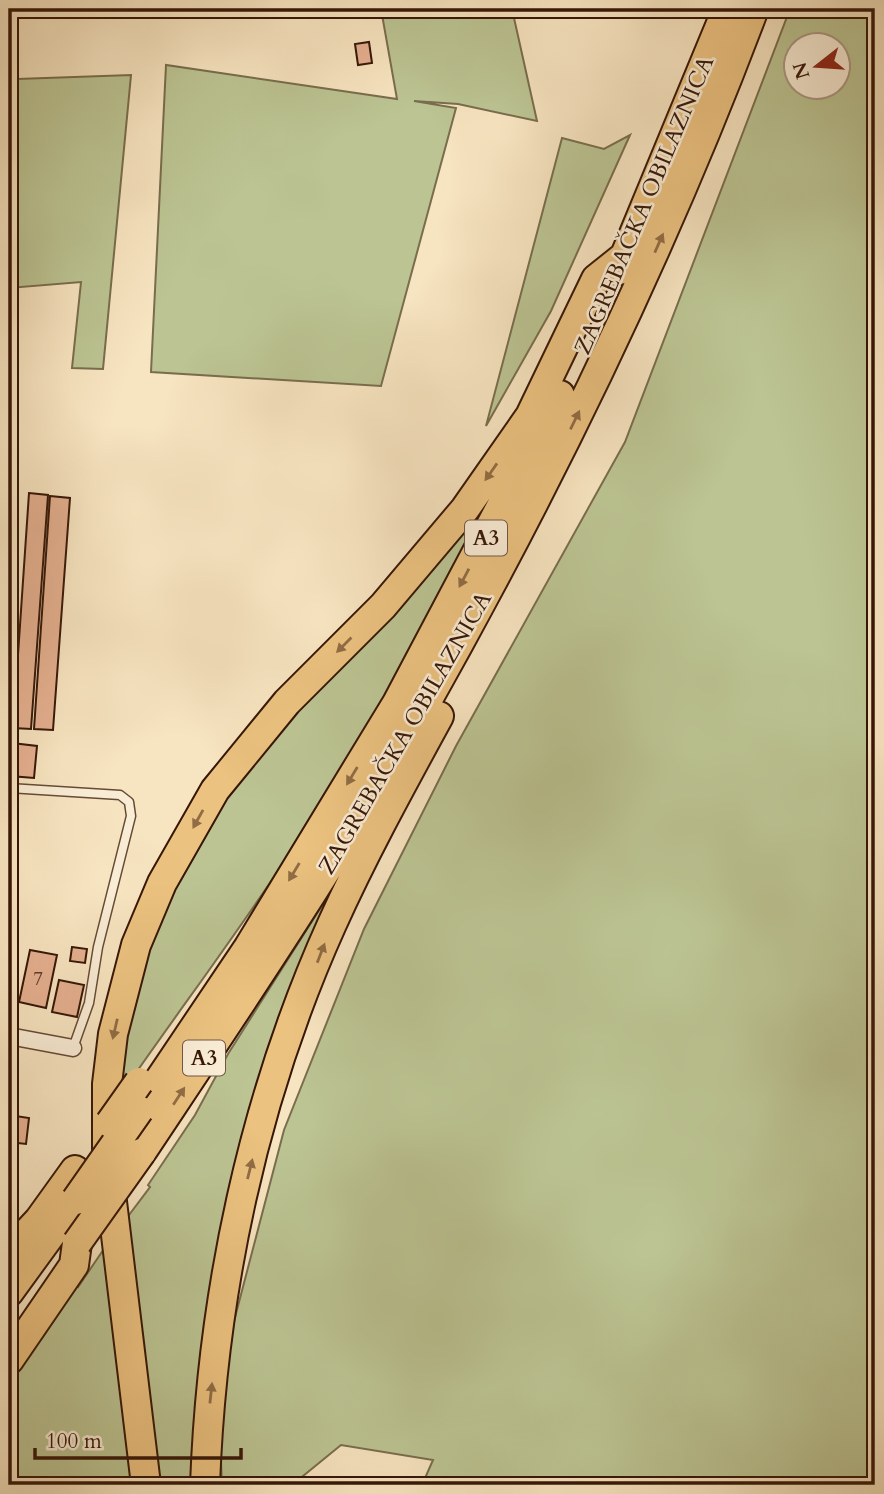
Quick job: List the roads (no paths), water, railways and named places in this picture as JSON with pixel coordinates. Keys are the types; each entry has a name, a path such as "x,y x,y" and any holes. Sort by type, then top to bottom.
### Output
{"highway":[{"name":"ZAGREBAČKA OBILAZNICA","path":"9,1292 76,1200 139,1096 173,1059 248,948 397,703 545,428 626,255 727,9"},
{"name":"ZAGREBAČKA OBILAZNICA","path":"9,1335 141,1153 305,905 386,771 533,503 631,305 690,175 754,9"},
{"path":"146,1485 107,1160 107,1084 113,1034 136,945 162,883 215,790 287,702 383,606 465,509 530,415 596,279 626,255"},
{"path":"205,1485 207,1426 219,1320 233,1240 264,1115 286,1045 337,914 531,545 533,503"},
{"path":"9,1252 39,1220 75,1170 139,1096"},
{"path":"9,1360 74,1265 77,1243"}],"street":[{"path":"9,1036 73,1048"}],"lane":[{"path":"9,788 120,795 129,802 131,816 98,947 89,1003 73,1048"}]}
